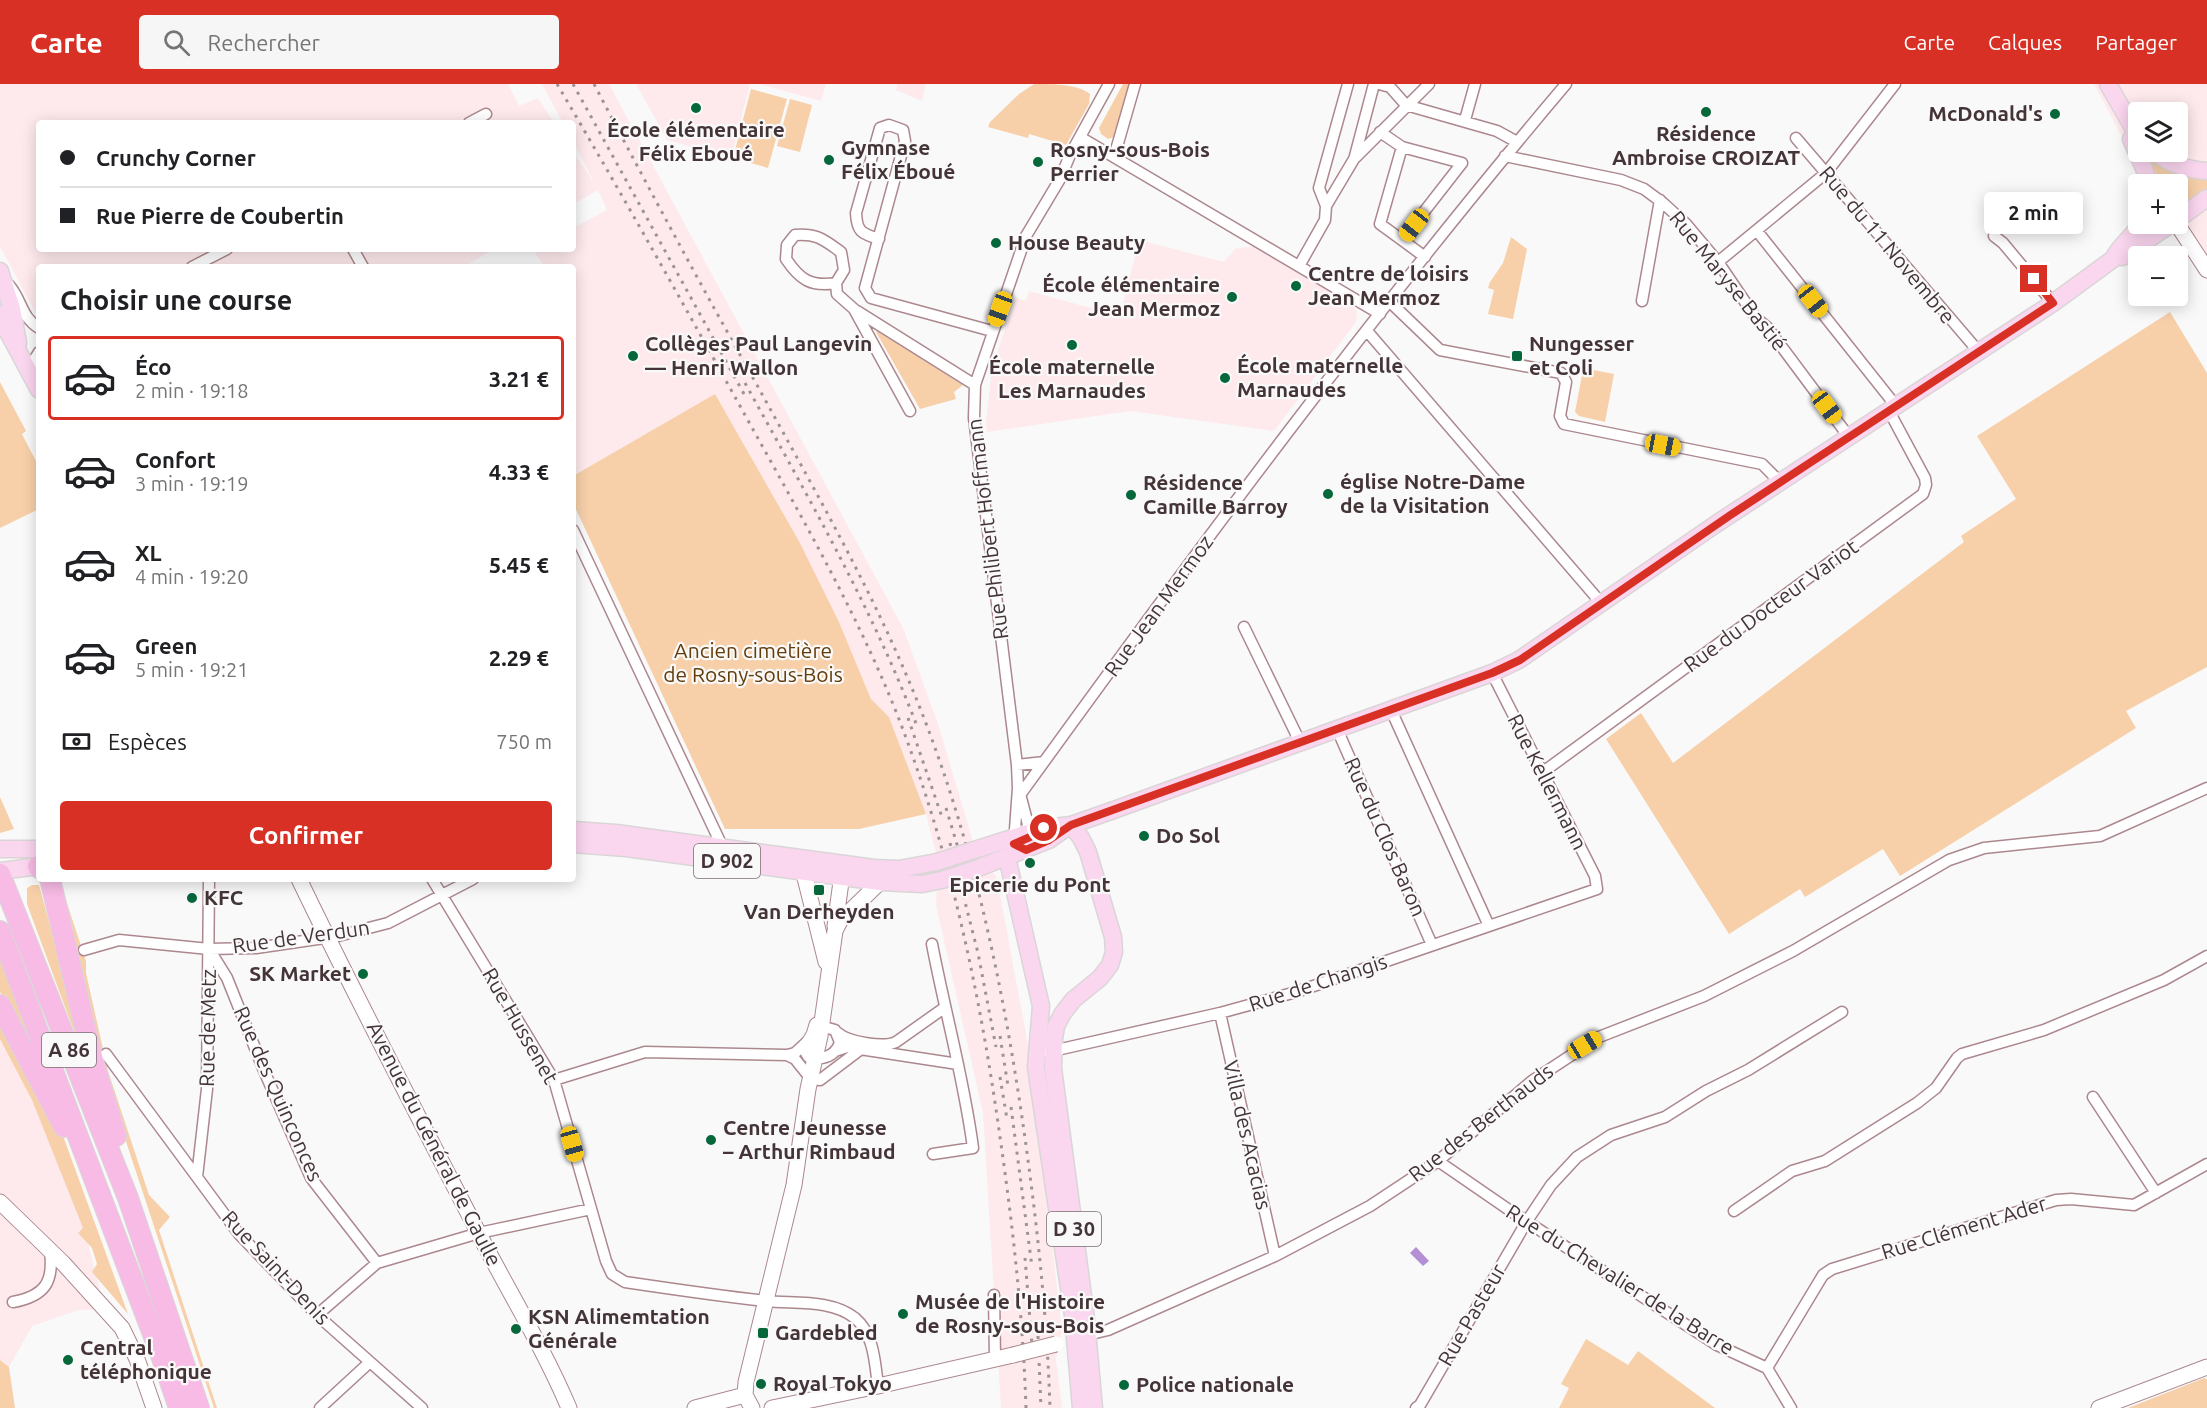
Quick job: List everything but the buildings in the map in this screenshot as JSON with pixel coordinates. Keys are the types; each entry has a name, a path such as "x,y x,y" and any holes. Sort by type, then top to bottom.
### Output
{"highway":[{"name":"A 86","path":"0,872 128,1198 199,1408"},
{"path":"44,882 61,947 71,971 93,1060 118,1144 128,1198"},
{"name":"A 86","path":"0,931 162,1358 178,1408"},
{"path":"0,1005 64,1129 80,1141"}],"main road":[{"path":"2109,84 2128,117"},
{"path":"2172,162 2196,171 2207,171"},
{"path":"2188,212 2207,198"},
{"name":"D 902","path":"2113,259 2116,252 2132,234"},
{"name":"D 902","path":"576,844 809,865 843,870 880,882 922,884 978,868 1012,849 1037,830 1071,825 1103,814 1492,673 1533,652 1780,482 2053,303 2113,259 2121,258 2156,234"},
{"path":"2184,234 2207,270"},
{"path":"1,274 12,309 19,353"},
{"path":"0,314 36,385"},
{"path":"1088,852 1092,836 1103,814"},
{"name":"D 902","path":"843,870 899,869 937,862 974,850 1012,849 1049,840 1071,825"},
{"name":"D 30","path":"1071,825 1088,852 1113,938 1114,952 1110,965 1100,978 1073,1000 1063,1013 1056,1026 1053,1051 1081,1337 1094,1408"},
{"name":"D 902","path":"576,830 722,846 809,865"},
{"path":"0,849 36,864"},
{"name":"D 30","path":"1012,849 1041,1006 1036,1067 1073,1315 1081,1337 1081,1408"},
{"path":"695,1408 748,1401 746,1382 794,1185 816,1058 826,965 809,865"},
{"path":"0,872 36,866"},
{"path":"816,1058 806,1051 808,1041 819,1025 843,870"},
{"name":"Avenue du Général de Gaulle","path":"300,882 326,938 478,1233 526,1319 569,1408"},
{"path":"835,931 840,921 880,882"},
{"path":"1041,1006 1048,1012 1063,1013"},
{"path":"0,1194 41,1236 50,1251"},
{"path":"0,1202 50,1251 122,1329 154,1408"},
{"name":"Rue des Berthauds","path":"772,1408 1013,1355 1081,1337"},
{"path":"2099,1408 2207,1367"}],"street":[{"path":"1114,157 1135,84"},
{"path":"1326,207 1319,188 1348,84"},
{"path":"1299,266 1324,220 1326,207 1354,159 1377,84 1390,87 1406,105 1465,120 1497,131 1517,142"},
{"path":"1354,159 1429,84"},
{"path":"1465,120 1475,84"},
{"name":"Rue Jean Mermoz","path":"1019,791 1044,762 1366,331 1505,156 1566,84"},
{"path":"1718,262 1826,172 1895,84"},
{"name":"Rue Philibert Hoffmann","path":"1012,849 1019,791 1017,765 974,418 975,386 1026,236 1060,179 1105,85"},
{"path":"475,120 486,114"},
{"path":"879,239 862,233 857,224 856,213 880,128 889,125 903,130 905,141 879,239 866,288 871,298 992,331"},
{"path":"1380,132 1402,147 1462,163 1402,240"},
{"path":"1080,137 1380,314"},
{"name":"Rue du 11 Novembre","path":"1796,138 1979,352"},
{"path":"1402,147 1380,224 1425,257"},
{"name":"Rue Maryse Bastié","path":"1505,156 1621,180 1644,189 1660,200 1686,224 1718,262 1756,318 1767,327 1849,437"},
{"path":"1642,301 1660,200"},
{"name":"Rue du Docteur Variot","path":"1543,772 1923,494 1926,487 1925,478 1892,409 1758,231"},
{"path":"836,283 812,284 795,273 786,259 787,245 795,235 809,234 821,238 841,252 844,270 836,283 837,294 855,309 975,386"},
{"path":"1994,236 2003,243 2053,303"},
{"path":"198,264 221,252"},
{"path":"1,274 15,291 26,319 36,326"},
{"path":"1389,302 1440,350 1561,373 1566,382 1560,416 1564,424 1762,464 1780,482"},
{"path":"855,309 910,411"},
{"path":"1366,331 1602,604"},
{"path":"28,370 36,357"},
{"path":"576,536 722,846"},
{"path":"1244,627 1300,742"},
{"name":"Rue Kellermann","path":"1492,673 1595,876 1598,887 1595,891"},
{"path":"1392,710 1489,926"},
{"name":"Rue du Clos Baron","path":"1337,729 1432,945"},
{"path":"1017,765 1044,762"},
{"name":"Rue des Berthauds","path":"1081,1337 1128,1322 1275,1256 1370,1206 1438,1161 1532,1081 1599,1037 1714,991 1793,951 1949,860 1984,848 2100,836 2207,788"},
{"name":"Rue Philibert Hoffmann","path":"1019,791 1037,830"},
{"name":"Rue de Metz","path":"197,1177 207,1089 209,882"},
{"name":"Rue Hussenet","path":"434,882 554,1080 612,1274 626,1282 840,1310 856,1320 869,1339 878,1386"},
{"name":"Rue de Verdun","path":"84,950 119,940 209,949 256,948 326,938 388,923 468,882"},
{"name":"Rue de Changis","path":"1036,1056 1220,1013 1296,992 1595,891"},
{"path":"932,944 944,1008 966,1095 973,1148 933,1154"},
{"name":"Rue des Quinconces","path":"209,949 227,978 311,1178 377,1263"},
{"path":"1734,1211 1792,1171 1825,1161 1917,1103 1936,1088 1962,1054 2044,1030 2164,980 2207,956"},
{"path":"819,1025 831,1028 847,1039 889,1045 897,1042 944,1008"},
{"name":"Rue Pasteur","path":"1416,1408 1420,1405 1527,1221 1551,1185 1577,1157 1611,1135 1665,1117 1706,1091 1748,1070 1842,1012"},
{"name":"Villa des Acacias","path":"1220,1013 1275,1256"},
{"path":"835,1052 840,1042 838,1033"},
{"path":"554,1080 645,1052 787,1055 795,1053 808,1041"},
{"path":"816,1058 825,1057 847,1047 958,1065"},
{"path":"787,1055 795,1059 811,1079 823,1079 861,1049"},
{"name":"Rue Saint-Denis","path":"106,1054 238,1234 317,1315 422,1408"},
{"path":"2093,1097 2156,1193"},
{"name":"Rue du Chevalier de la Barre","path":"1438,1161 1717,1345 1767,1368"},
{"name":"Rue Clément Ader","path":"1767,1368 1823,1275 1832,1269 2055,1200 2071,1199 2134,1205 2207,1164"},
{"path":"317,1315 377,1263 478,1233 591,1209"},
{"path":"13,1302 30,1299 42,1290 51,1274 50,1251"},
{"path":"994,1295 995,1359"},
{"path":"320,1408 370,1362"},
{"path":"1767,1368 1791,1408"}],"shaded area":[{"path":"0,84 508,84 519,106 538,98 552,120 36,120 36,252 489,252 468,264 36,264 36,314 0,246"},
{"path":"542,84 609,84 903,628 939,727 975,848 997,878 1031,1061 1062,1331 1056,1359 1062,1408 1001,1408 983,1113 936,905 938,862 926,814 889,717 871,699 839,622 800,543 715,395 576,474 576,264 542,264 535,252 576,252 576,226 607,210 598,190 576,202 576,156 594,182 576,148 576,120 561,120"},
{"name":"École élémentaire Félix Eboué","path":"636,84 750,84 731,158 667,140"},
{"name":"École élémentaire Félix Eboué","path":"759,84 826,84 821,101"},
{"path":"897,84 926,84 922,101 896,90"},
{"path":"2094,84 2207,84 2207,270 2184,234 2188,234 2188,174 2142,174 2135,162 2188,162 2188,102 2128,102 2128,148"},
{"path":"1139,240 1224,262 1235,249 1255,246 1349,302 1357,312 1356,322 1274,431 1130,411 987,432 992,367 1016,298 1026,301 1029,291 1120,316"},
{"path":"0,1028 34,1095 80,1212 105,1309 79,1310 32,1326 9,1367 0,1360"},
{"path":"1416,1247 1429,1261 1423,1266 1410,1253"}],"green space":[{"path":"1034,84 1072,86 1090,94 1089,104 1066,145 1029,134 1028,138 988,127 990,122 1019,94"},
{"path":"1123,84 1132,84 1119,135 1108,139 1101,134 1099,128"},
{"path":"751,89 787,99 768,168 733,158"},
{"path":"790,99 812,105 800,152 777,146"},
{"path":"2151,162 2156,162 2176,174 2156,174"},
{"path":"2188,176 2207,179 2207,193 2188,205"},
{"path":"1511,237 1527,249 1513,319 1488,314 1494,290 1488,288 1503,263"},
{"path":"2170,312 2207,373 2207,667 2126,711 2136,728 1900,876 1883,849 1805,897 1800,889 1729,934 1606,739 1641,713 1673,763 1964,542 1961,536 2016,499 1977,436"},
{"path":"878,331 963,385 954,392 956,399 920,409 876,332"},
{"path":"1583,370 1614,374 1605,422 1579,416 1575,412"},
{"path":"0,382 26,431 22,434 36,461 36,510 0,528"},
{"name":"Ancien cimetière de Rosny-sous-Bois","path":"715,394 800,543 839,622 871,699 889,717 926,814 859,829 725,829 576,509 576,474"},
{"path":"0,797 14,829 0,833"},
{"path":"60,882 86,961 86,973 108,1071 149,1195 170,1217 159,1230 217,1408 214,1408 109,1090"},
{"path":"39,885 83,1048 82,1053 27,904 27,888"},
{"path":"0,958 39,1055 35,1057 0,992"},
{"path":"0,1018 62,1133 128,1314 92,1272 97,1264 92,1248 78,1233 83,1228 32,1100 0,1039"},
{"path":"1586,1339 1628,1365 1638,1351 1715,1408 1559,1408 1569,1388 1561,1384"},
{"path":"0,1360 9,1367 15,1408 0,1408"},
{"path":"2204,1378 2207,1379 2207,1408 2128,1408"}],"railway":[{"path":"557,84 682,301 831,571 882,678 916,765 948,870 983,1029 1013,1238 1023,1340 1026,1408"},
{"path":"573,84 744,394"},
{"path":"594,84 863,581 918,703 955,807 984,914 1016,1076 1037,1235 1044,1304 1050,1408"},
{"path":"745,383 859,594 917,726"},
{"path":"908,718 943,820"},
{"path":"946,808 959,851"},
{"path":"950,843 978,953 996,1047"},
{"path":"1000,1036 1008,1086"},
{"path":"1000,1077 1007,1119"},
{"path":"1011,1107 1032,1267"},
{"path":"1025,1258 1032,1345"},
{"path":"1038,1336 1041,1408"}],"place":[{"name":"École élémentaire Félix Eboué","path":"696,108"},
{"name":"Résidence Ambroise CROIZAT","path":"1706,112"},
{"name":"McDonald's","path":"2055,114"},
{"name":"Gymnase Félix Éboué","path":"829,160"},
{"name":"Rosny-sous-Bois Perrier","path":"1038,162"},
{"name":"House Beauty","path":"996,243"},
{"name":"Centre de loisirs Jean Mermoz","path":"1296,286"},
{"name":"École élémentaire Jean Mermoz","path":"1232,297"},
{"name":"École maternelle Les Marnaudes","path":"1072,345"},
{"name":"Collèges Paul Langevin — Henri Wallon","path":"633,356"},
{"name":"Nungesser et Coli","path":"1517,356"},
{"name":"École maternelle Marnaudes","path":"1225,378"},
{"name":"église Notre-Dame de la Visitation","path":"1328,494"},
{"name":"Résidence Camille Barroy","path":"1131,495"},
{"name":"Do Sol","path":"1144,836"},
{"name":"Epicerie du Pont","path":"1030,863"},
{"name":"Van Derheyden","path":"819,890"},
{"name":"KFC","path":"192,898"},
{"name":"SK Market","path":"363,974"},
{"name":"Centre Jeunesse – Arthur Rimbaud","path":"711,1140"},
{"name":"Musée de l'Histoire de Rosny-sous-Bois","path":"903,1314"},
{"name":"KSN Alimemtation Générale","path":"516,1329"},
{"name":"Gardebled","path":"763,1333"},
{"name":"Central téléphonique","path":"68,1360"},
{"name":"Royal Tokyo","path":"761,1384"},
{"name":"Police nationale","path":"1124,1385"}],"route":[{"path":"1044,828 1014,844 1026,850 1049,840 1071,825 1492,673 1520,660 1729,516 2053,303 2034,279"}]}
